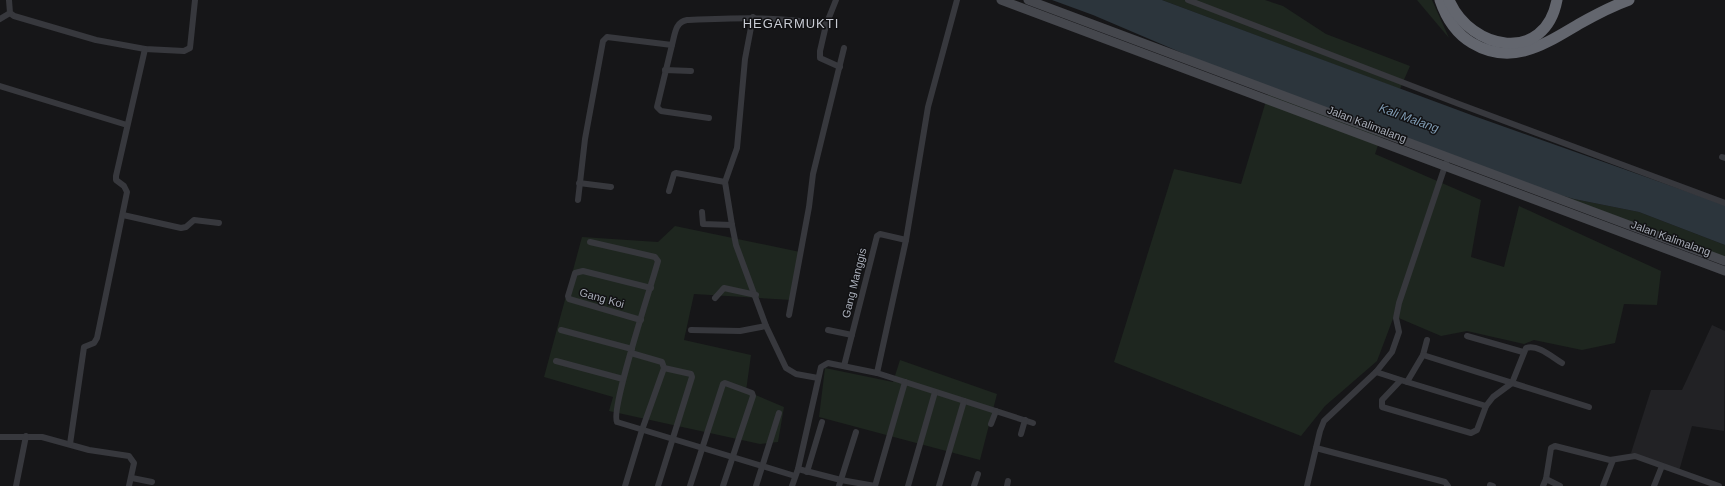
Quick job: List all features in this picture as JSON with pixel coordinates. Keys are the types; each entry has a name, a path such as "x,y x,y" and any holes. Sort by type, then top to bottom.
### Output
{"highway":[{"path":"1440,0 1447,18 1465,39 1487,50 1509,53 1528,50 1543,45 1588,19 1629,0"},
{"path":"1448,0 1458,17 1471,30 1484,38 1504,43 1519,42 1535,36 1547,25 1552,17 1558,0"}],"main road":[{"name":"Jalan Kalimalang","path":"1001,0 1446,162 1725,261"},
{"name":"Jalan Kalimalang","path":"1028,0 1725,271"}],"street":[{"path":"9,0 10,13"},
{"path":"10,13 14,16 96,40 145,49 189,50 195,0"},
{"path":"836,0 826,24 820,51 820,58 840,67"},
{"path":"877,373 906,240 928,107 957,0"},
{"path":"1188,0 1459,104 1725,203"},
{"path":"0,19 10,13"},
{"path":"709,118 658,109 657,106 672,45 678,25 682,20 753,17 800,20 826,24"},
{"path":"753,17 745,59 737,148 725,182 732,225 736,245 756,295 766,326 786,368 796,374 818,378"},
{"path":"578,200 585,140 603,41 609,36 672,45"},
{"path":"788,315 809,207 813,174 844,48"},
{"path":"70,444 84,347 94,343 97,338 123,215 127,192 124,186 116,180 116,176 145,49"},
{"path":"665,70 691,71"},
{"path":"0,86 127,125"},
{"path":"1307,486 1324,421 1376,372 1392,352 1399,332 1396,315 1399,303 1446,162"},
{"path":"669,191 676,172 725,182"},
{"path":"579,183 611,187"},
{"path":"702,212 703,224 732,225"},
{"path":"123,215 181,228 186,227 194,220 219,223"},
{"name":"Gang Manggis","path":"844,366 877,236 880,234 906,240"},
{"path":"590,242 656,258 658,261 623,380 615,420 618,423 795,476"},
{"name":"Gang Koi","path":"641,320 569,300 568,296 576,271 583,271 650,288"},
{"path":"715,298 724,288 756,295"},
{"path":"691,330 740,332 766,326"},
{"path":"561,330 662,362 664,368 642,430 625,486"},
{"path":"828,330 852,334"},
{"path":"1467,336 1523,352"},
{"path":"1407,382 1423,356 1427,340"},
{"path":"1400,381 1382,400 1382,407 1471,433 1477,430 1486,406 1493,397 1512,383 1523,352 1526,348 1533,347 1562,363"},
{"path":"1423,356 1589,406"},
{"path":"556,361 623,380"},
{"path":"792,486 798,469 818,378 823,364 828,363 877,373 1033,423"},
{"path":"658,486 692,377 691,374 664,368"},
{"path":"1376,372 1400,381 1486,406"},
{"path":"798,469 840,483 875,486 905,382"},
{"path":"690,486 723,384 728,384 753,395 723,486"},
{"path":"908,486 935,392"},
{"path":"939,486 964,401"},
{"path":"991,424 996,411"},
{"path":"756,486 779,412"},
{"path":"1021,434 1025,420"},
{"path":"808,472 822,422"},
{"path":"840,483 856,432"},
{"path":"16,486 26,436"},
{"path":"0,437 26,436 48,438 89,450 129,456 134,463 132,478 129,486"},
{"path":"1543,486 1552,447 1613,460 1635,456 1719,486"},
{"path":"1316,448 1445,482 1448,486"},
{"path":"1603,486 1613,460"},
{"path":"1654,486 1662,466"},
{"path":"974,486 978,474"},
{"path":"132,478 152,482"},
{"path":"1546,478 1560,486"}],"shaded area":[{"path":"1162,0 1265,0 1283,6 1326,34 1410,66 1400,89"},
{"path":"1417,0 1432,0 1449,38"},
{"path":"1269,91 1382,133 1375,154 1481,200 1471,257 1504,267 1519,206 1661,271 1657,305 1624,304 1615,343 1582,350 1534,340 1524,344 1467,331 1441,336 1394,316 1377,361 1325,406 1301,436 1114,362 1174,169 1241,184"},
{"path":"1513,179 1574,199 1639,212 1725,245 1725,261"},
{"path":"675,226 800,252 792,300 694,294 684,340 751,355 746,391 784,407 778,442 760,444 609,411 613,397 544,377 582,237 658,242"},
{"path":"1712,325 1725,331 1724,431 1692,426 1679,471 1631,453 1651,390 1682,390"},
{"path":"900,360 997,394 980,460 819,417 825,368 893,382"}],"water":[{"name":"Kali Malang","path":"1052,0 1162,0 1474,116 1725,205 1725,245 1639,212 1574,199 1536,188 1269,90 1093,15"}],"district":[{"name":"HEGARMUKTI","path":"791,23"}]}
